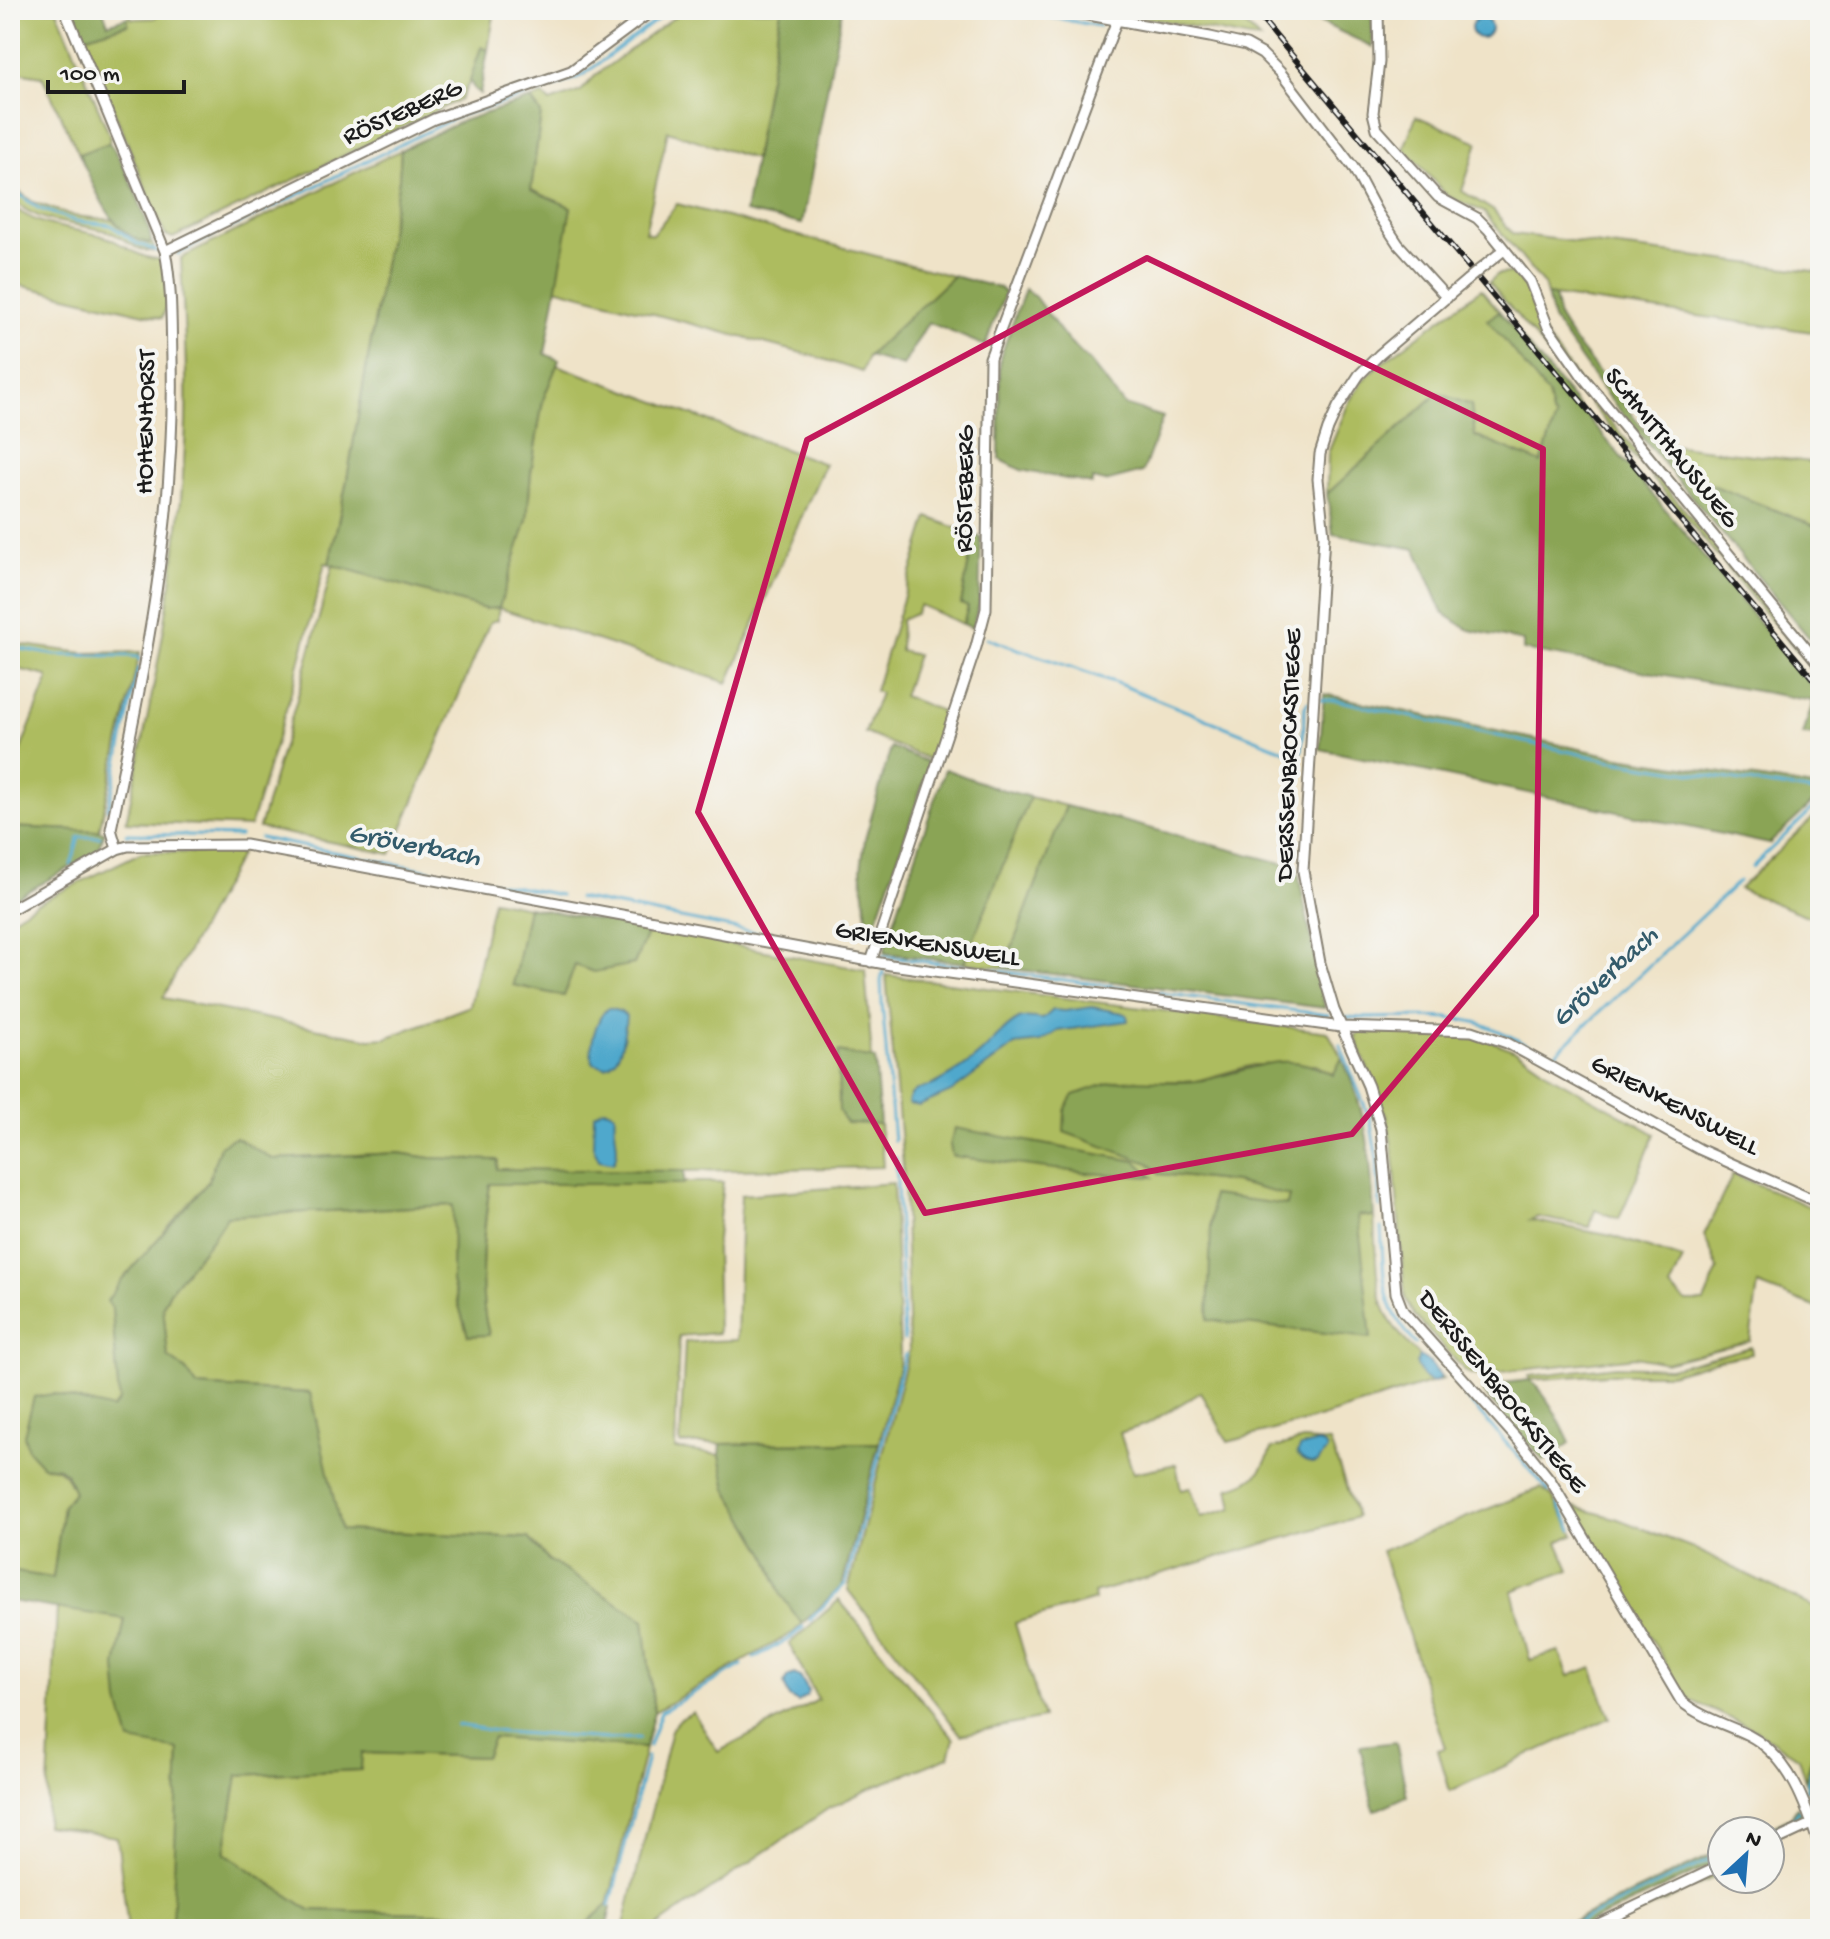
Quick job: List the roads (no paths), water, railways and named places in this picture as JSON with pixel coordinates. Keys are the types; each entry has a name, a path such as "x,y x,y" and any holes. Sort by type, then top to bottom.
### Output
{"street":[{"name":"HOHENHORST","path":"65,10 165,251 171,289 173,408 167,524 150,643 111,829 117,849"},
{"name":"RÖSTEBERG","path":"165,251 434,119 571,71 653,10"},
{"path":"1061,10 1237,43 1262,54 1280,72 1353,167 1398,244 1447,298"},
{"path":"1378,10 1379,62 1373,113 1377,129 1438,197 1477,218 1504,250"},
{"name":"RÖSTEBERG","path":"871,962 986,609 990,358 1117,20"},
{"name":"DERSSENBROCKSTIEGE","path":"1504,250 1359,375 1338,407 1320,454 1318,479 1324,536 1303,871 1320,963 1341,1027 1368,1086 1381,1129 1395,1284 1403,1311 1551,1481 1678,1697 1697,1712 1752,1737 1770,1750 1791,1777 1820,1848"},
{"name":"SCHMITTHAUSWEG","path":"1504,250 1533,287 1554,337 1597,395 1820,665"},
{"name":"GRIENKENSWELL","path":"10,910 117,849 141,844 245,845 871,962 1341,1027 1453,1029 1493,1037 1686,1143 1820,1203"},
{"path":"1786,1836 1811,1824"},
{"path":"1588,1929 1706,1873"}],"water":[{"path":"1481,18 1488,21 1491,28 1488,35 1481,38 1474,35 1471,28 1474,21"},
{"path":"1092,1007 1123,1013 1128,1021 1058,1031 1040,1042 1015,1045 951,1092 919,1106 908,1104 914,1092 935,1084 965,1066 1019,1019 1043,1019 1053,1010"},
{"path":"608,1008 626,1016 619,1052 606,1067 593,1063 592,1042"},
{"path":"603,1109 615,1114 617,1152 613,1163 599,1160 593,1146 594,1114"},
{"path":"1420,1356 1441,1376 1438,1381 1430,1382 1422,1376 1416,1363"},
{"path":"1318,1442 1325,1445 1327,1450 1318,1462 1309,1463 1297,1453 1301,1447"},
{"path":"794,1674 800,1677 808,1690 807,1696 798,1702 789,1697 784,1684 787,1677"}],"waterway":[{"path":"539,92 582,76 670,10"},
{"path":"1010,10 1099,26"},
{"path":"1128,15 1134,10"},
{"path":"230,228 461,115 525,96"},
{"path":"12,189 38,208 75,221 111,225 136,243 157,251"},
{"path":"178,254 218,233"},
{"path":"986,638 1114,682 1297,755 1302,750 1308,702"},
{"path":"10,647 55,655 129,656 138,657 139,660"},
{"path":"108,810 138,668"},
{"path":"1321,700 1336,700 1607,760 1820,793"},
{"name":"Gröverbach","path":"1752,867 1820,802"},
{"name":"Gröverbach","path":"126,834 240,836"},
{"name":"Gröverbach","path":"71,865 79,837 100,837"},
{"name":"Gröverbach","path":"260,838 560,895"},
{"name":"Gröverbach","path":"1344,1017 1460,1019 1484,1025 1555,1054 1739,881"},
{"name":"Gröverbach","path":"578,898 861,953"},
{"name":"Gröverbach","path":"882,956 1126,988"},
{"path":"883,971 882,1002 894,1141"},
{"name":"Gröverbach","path":"1137,990 1329,1015"},
{"path":"1340,1045 1370,1119 1377,1159 1380,1207"},
{"path":"896,1158 904,1340"},
{"path":"1381,1228 1386,1290 1395,1316 1416,1344"},
{"path":"810,1620 846,1583 905,1354"},
{"path":"1466,1398 1549,1491"},
{"path":"1558,1504 1572,1529"},
{"path":"754,1658 789,1639 803,1627"},
{"path":"649,1746 661,1712 742,1665"},
{"path":"457,1725 503,1732 639,1738"},
{"name":"Gröverbach","path":"1806,1790 1820,1740"},
{"path":"610,1906 647,1757"},
{"name":"Gröverbach","path":"1786,1823 1799,1810"},
{"name":"Gröverbach","path":"1564,1929 1706,1862"}],"railway":[{"path":"1254,10 1820,687"}]}
